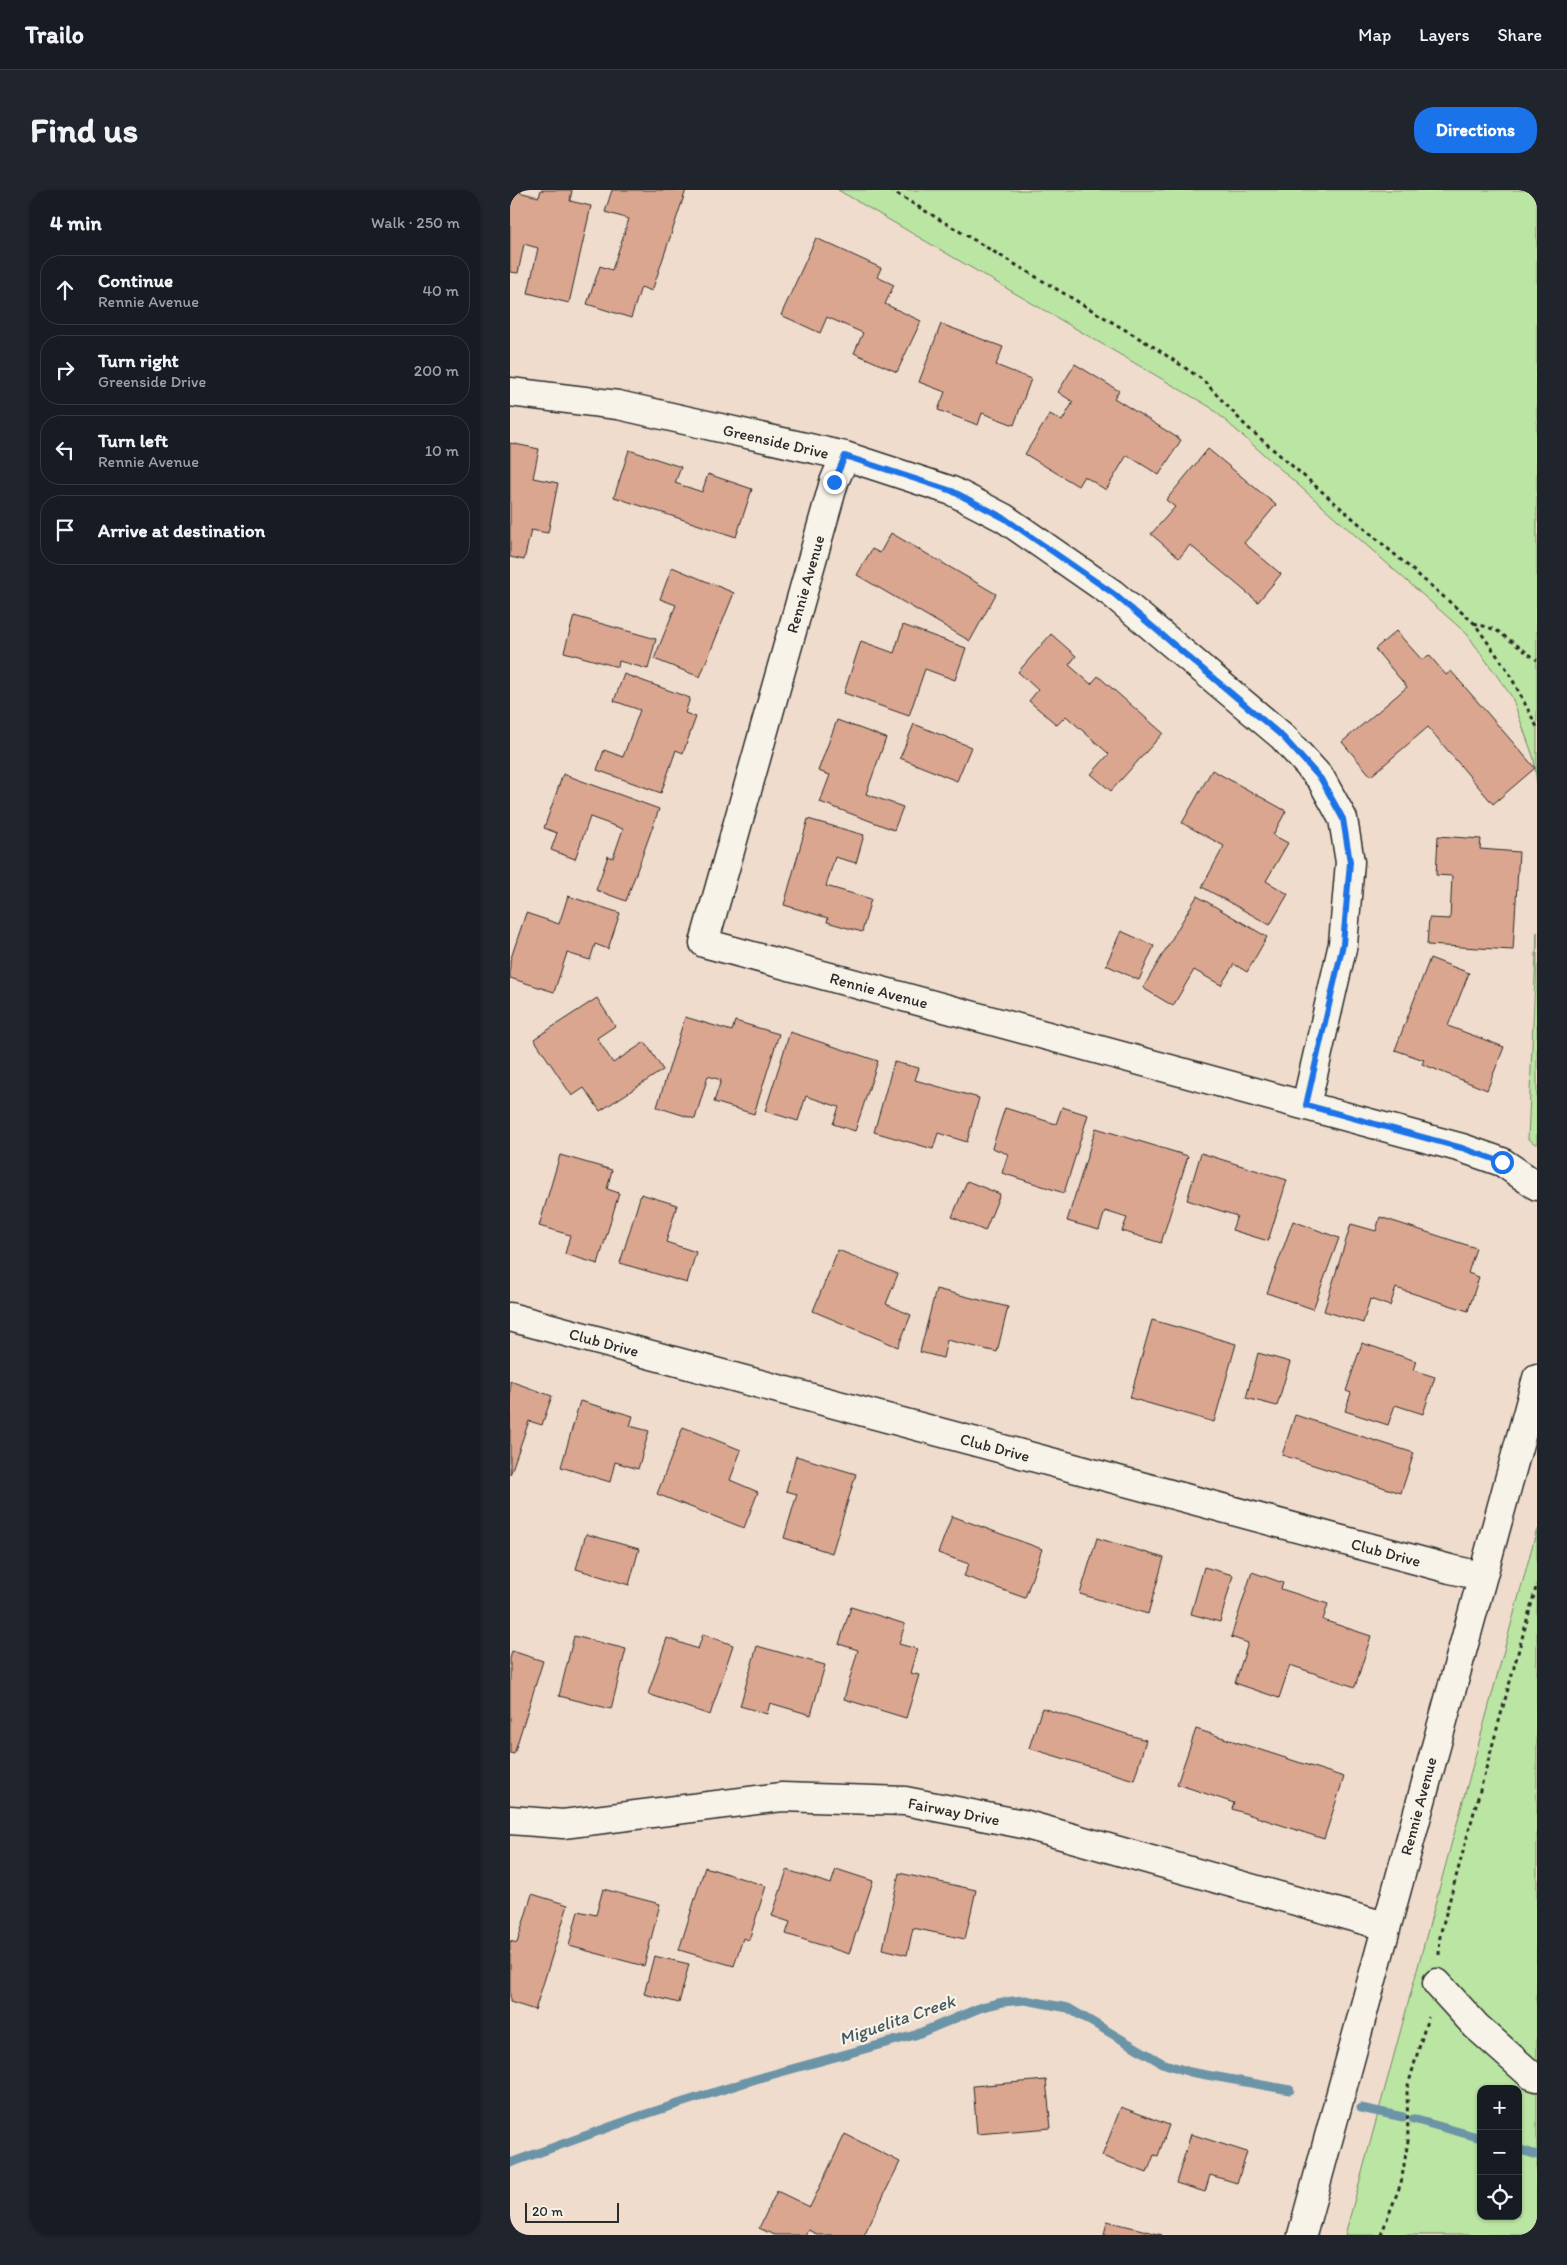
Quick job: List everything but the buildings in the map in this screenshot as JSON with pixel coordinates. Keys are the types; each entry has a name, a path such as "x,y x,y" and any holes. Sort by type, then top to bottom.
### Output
{"street":[{"name":"Greenside Drive","path":"510,392 618,405 845,456 952,491 1004,518 1114,594 1283,737 1321,779 1343,819 1350,862 1343,944 1306,1105"},
{"name":"Rennie Avenue","path":"845,456 834,482 704,943 1462,1148 1502,1162 1537,1186"},
{"name":"Club Drive","path":"510,1317 1436,1566 1481,1576"},
{"name":"Rennie Avenue","path":"1302,2235 1481,1576 1537,1378"},
{"name":"Fairway Drive","path":"510,1820 563,1824 782,1796 905,1801 1023,1824 1386,1926"},
{"path":"1438,1983 1476,2026 1530,2075 1537,2077"}],"path":[{"path":"890,190 1154,347 1203,380 1246,426 1474,623 1508,671 1537,727"},
{"path":"1474,623 1496,630 1537,660"},
{"path":"1381,2235 1401,2183 1408,2141 1406,2089 1438,1983 1440,1935 1537,1584"}],"green space":[{"path":"838,190 1537,190 1537,784 1534,759 1512,697 1467,634 1210,407"},
{"path":"1537,932 1537,1145 1528,1139"},
{"path":"1537,1529 1537,2235 1345,2235"}],"waterway":[{"name":"Miguelita Creek","path":"510,2163 643,2115 756,2079 915,2035 982,2007 1003,2002 1025,2000 1068,2008 1162,2063 1190,2072 1290,2090"},
{"name":"Miguelita Creek","path":"1361,2108 1403,2117"},
{"name":"Miguelita Creek","path":"1413,2119 1477,2137"},
{"name":"Miguelita Creek","path":"1522,2150 1537,2155"}],"route":[{"path":"834,482 845,456 952,491 1004,518 1114,594 1283,737 1321,779 1343,819 1350,862 1343,944 1306,1105 1462,1148 1502,1162"}]}
